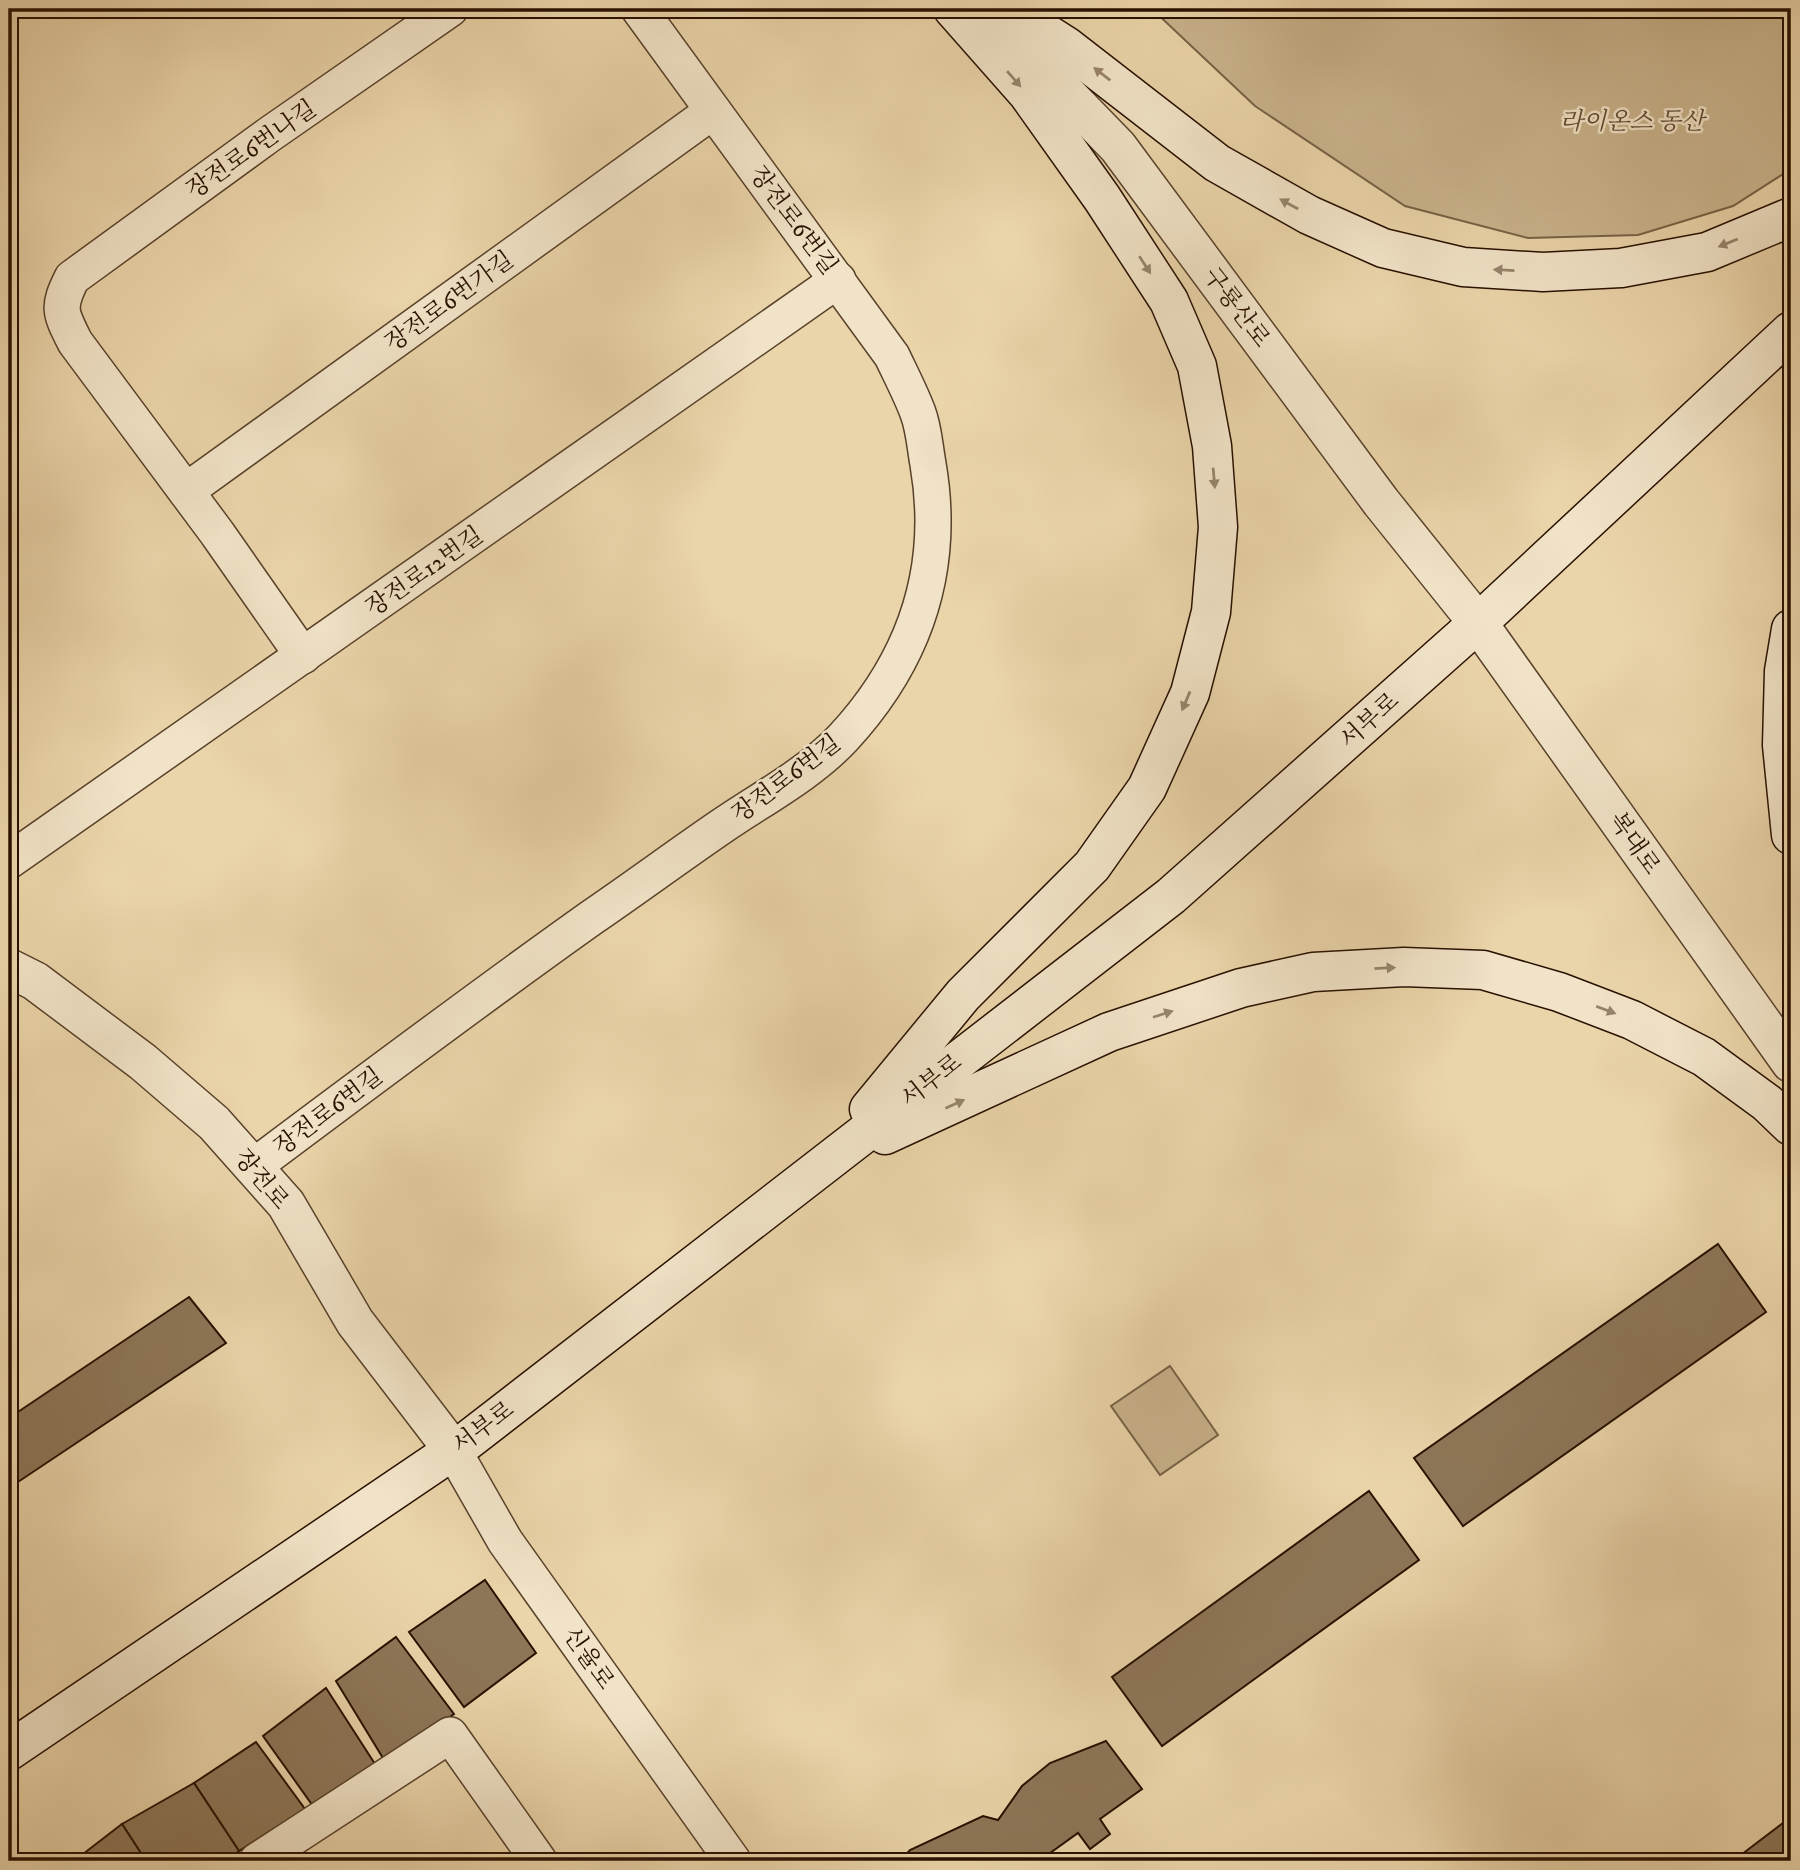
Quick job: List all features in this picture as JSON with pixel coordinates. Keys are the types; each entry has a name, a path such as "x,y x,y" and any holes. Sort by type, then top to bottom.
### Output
{"main road":[{"path":"825,1161 963,995 1091,866 1147,788 1191,693 1211,612 1218,527 1212,446 1197,366 1168,301 1102,198 1028,94 953,9"},
{"name":"구룡산로","path":"976,9 1022,48 1118,147 1381,502 1478,623"},
{"path":"1008,9 1066,46 1217,163 1309,215 1383,248 1463,267 1543,272 1621,268 1707,252 1791,217"},
{"name":"서부로","path":"9,1751 453,1450 1171,896 1478,623 1791,331"},
{"name":"복대로","path":"1478,623 1791,1063"},
{"path":"1791,629 1784,671 1782,745 1791,835"},
{"path":"825,1161 1109,1032 1241,988 1313,972 1404,967 1483,970 1559,992 1632,1020 1704,1057 1767,1103 1791,1126"},
{"name":"장전로","path":"9,968 34,981 143,1062 214,1123 286,1204 355,1322 453,1450"}],"street":[{"name":"장전로6번나길","path":"186,491 75,342 64,320 61,299 72,278 450,9"},
{"name":"장전로6번길","path":"253,1167 490,990 799,775 841,739 872,703 898,663 918,621 929,579 934,536 931,482 919,415 892,356 639,9"},
{"name":"장전로6번가길","path":"186,491 713,111"},
{"name":"장전로12번길","path":"9,861 838,280"},
{"path":"186,491 303,656"},
{"name":"신율로","path":"453,1450 505,1541 733,1861"},
{"path":"272,1857 450,1735 539,1861"}],"green space":[{"name":"라이온스 동산","path":"1152,9 1791,9 1791,169 1733,206 1638,235 1528,238 1405,206 1255,106"},
{"path":"1170,1366 1218,1435 1160,1475 1111,1406"}],"building":[{"path":"1718,1244 1766,1312 1463,1526 1414,1458"},
{"path":"189,1297 226,1343 9,1488 9,1418"},
{"path":"1369,1491 1419,1560 1162,1746 1112,1677"},
{"path":"485,1580 536,1653 464,1707 409,1632"},
{"path":"396,1637 454,1714 386,1763 336,1681"},
{"path":"326,1688 375,1764 313,1806 263,1736"},
{"path":"1106,1741 1142,1789 1100,1819 1110,1834 1090,1849 1078,1833 1039,1861 900,1861 910,1850 983,1816 998,1820 1022,1786 1050,1763"},
{"path":"256,1742 305,1809 239,1851 194,1783"},
{"path":"194,1783 239,1851 225,1861 146,1861 122,1824"},
{"path":"1791,1817 1791,1861 1733,1861"},
{"path":"122,1824 146,1861 74,1861"}]}
